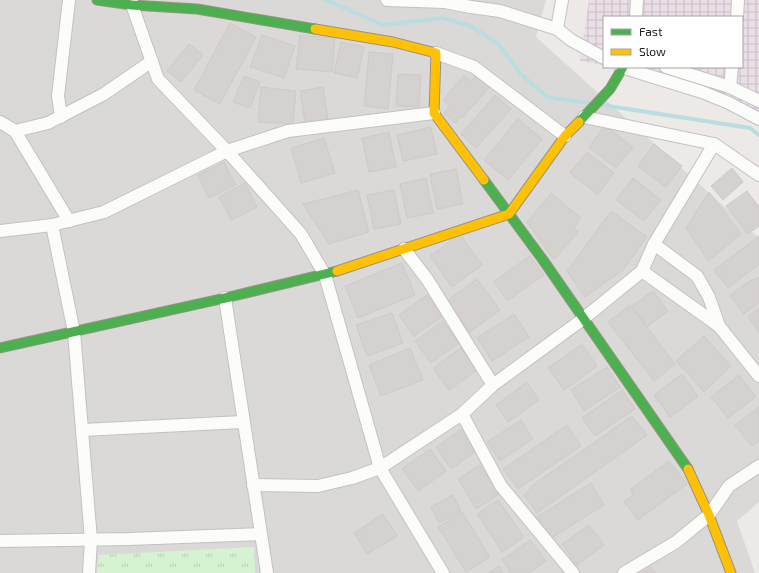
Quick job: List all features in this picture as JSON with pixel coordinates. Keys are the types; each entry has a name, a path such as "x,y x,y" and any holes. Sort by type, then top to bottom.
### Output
{"street":[{"path":"61,116 58,96 69,0"},
{"path":"97,0 197,9 394,42 436,53 474,67 566,136"},
{"path":"387,0 445,2 500,11 557,29 570,40 603,57"},
{"path":"557,29 562,0"},
{"path":"636,16 637,0"},
{"path":"737,16 738,0"},
{"path":"132,2 158,79 227,151 301,234 325,275 380,468 443,573"},
{"path":"590,50 603,52"},
{"path":"436,53 434,112 543,260 689,470 709,515 731,573"},
{"path":"15,131 48,123 104,94 152,61"},
{"path":"0,348 325,275 509,214 566,136 610,89 621,68"},
{"path":"625,68 702,92 729,103 759,119"},
{"path":"669,68 730,86 759,101"},
{"path":"730,86 732,68"},
{"path":"0,231 52,225 104,212 227,151 288,131 434,112"},
{"path":"586,115 714,144 759,175"},
{"path":"0,122 15,131 69,221"},
{"path":"253,485 318,486 352,478 380,468 462,414 493,385 583,319 642,271 654,244 714,144"},
{"path":"52,225 74,332 90,540 89,573"},
{"path":"654,244 696,276 709,297 719,326"},
{"path":"404,249 427,279 493,385"},
{"path":"642,271 719,326 759,376"},
{"path":"225,298 267,573"},
{"path":"462,414 501,486 573,573"},
{"path":"82,430 243,422"},
{"path":"624,573 676,542 709,515 729,486 759,466"},
{"path":"0,541 90,540 260,534"}],"shaded area":[{"path":"0,0 546,0 536,37 759,238 759,502 737,521 755,573 0,573"},
{"path":"589,0 759,0 759,112 686,77 626,68 743,68 743,16 603,16 603,65 580,61"}],"green space":[{"path":"254,547 255,573 97,573 99,555"}],"building":[{"path":"230,23 256,37 220,104 194,90"},
{"path":"262,35 295,46 284,78 250,67"},
{"path":"300,35 335,38 332,72 296,69"},
{"path":"341,42 364,47 357,78 334,73"},
{"path":"189,44 203,55 181,82 167,71"},
{"path":"369,52 393,54 388,109 364,106"},
{"path":"398,74 421,75 419,107 396,106"},
{"path":"464,75 471,81 476,75 490,87 462,118 461,117 455,123 444,113 450,106 443,100"},
{"path":"244,76 260,82 250,108 233,102"},
{"path":"261,87 296,91 293,124 258,122"},
{"path":"323,87 328,119 305,123 300,91"},
{"path":"495,95 511,109 476,148 461,134"},
{"path":"518,119 542,139 508,180 484,160"},
{"path":"605,125 633,147 616,168 589,147"},
{"path":"431,127 437,154 403,161 397,135"},
{"path":"389,132 396,167 369,172 362,138"},
{"path":"324,138 335,173 301,183 291,148"},
{"path":"654,144 682,166 666,187 638,166"},
{"path":"587,152 614,173 598,195 570,173"},
{"path":"224,162 236,185 209,198 198,175"},
{"path":"732,168 743,182 723,200 711,186"},
{"path":"456,169 463,204 437,209 430,174"},
{"path":"426,178 433,213 407,218 400,184"},
{"path":"633,178 661,200 644,221 616,200"},
{"path":"245,183 257,207 231,220 219,197"},
{"path":"358,190 369,232 329,244 303,204"},
{"path":"394,190 401,224 374,229 367,195"},
{"path":"747,191 759,207 759,226 748,234 726,206"},
{"path":"709,192 741,234 708,261 686,228"},
{"path":"551,193 581,218 574,227 578,233 554,259 527,222"},
{"path":"611,211 647,237 623,270 585,297 567,271"},
{"path":"460,234 482,265 452,287 430,256"},
{"path":"759,236 759,264 728,288 714,270"},
{"path":"530,256 544,275 507,301 494,281"},
{"path":"402,263 415,295 358,318 345,286"},
{"path":"759,277 759,303 744,314 730,295 753,279 754,280"},
{"path":"477,279 500,310 470,332 447,301"},
{"path":"653,291 668,311 647,327 632,306"},
{"path":"427,295 442,317 414,336 399,315"},
{"path":"630,305 675,364 654,381 608,322"},
{"path":"759,308 759,333 748,316"},
{"path":"392,313 403,343 367,356 356,325"},
{"path":"514,314 529,337 492,361 477,338"},
{"path":"443,321 459,343 431,363 415,341"},
{"path":"704,336 731,366 704,392 676,361"},
{"path":"582,344 597,366 564,390 548,368"},
{"path":"410,348 423,380 381,396 369,365"},
{"path":"461,348 477,370 449,390 433,368"},
{"path":"607,367 620,387 584,411 571,390"},
{"path":"682,374 698,396 670,417 654,395"},
{"path":"739,375 756,397 728,418 711,397"},
{"path":"527,382 539,400 508,422 496,405"},
{"path":"622,390 635,409 595,436 582,418"},
{"path":"759,407 759,441 752,446 735,425"},
{"path":"632,416 647,435 537,513 524,495 531,489 530,487"},
{"path":"521,420 533,439 500,461 487,442"},
{"path":"567,425 581,446 518,489 503,469"},
{"path":"463,428 479,449 451,469 436,447"},
{"path":"430,449 446,471 418,491 402,469"},
{"path":"669,461 687,484 638,520 624,502 633,495 630,490"},
{"path":"480,465 499,494 476,509 458,479"},
{"path":"591,483 604,505 550,539 537,517"},
{"path":"453,495 461,511 439,523 431,507"},
{"path":"498,500 524,537 502,552 477,514"},
{"path":"462,512 490,557 466,572 438,527"},
{"path":"383,514 397,536 367,554 354,533"},
{"path":"589,525 604,545 577,565 562,544"},
{"path":"530,540 546,561 529,573 511,573 502,560"},
{"path":"499,566 503,573 488,573"},
{"path":"651,567 656,573 642,573"}],"waterway":[{"path":"326,0 383,25 443,18 471,26 498,44 522,75 547,97 589,103"},
{"path":"602,105 750,128 759,135"}],"traffic: fast":[{"path":"97,0 132,5 197,9 315,29"},
{"path":"579,122 610,89 622,68"},
{"path":"484,180 543,260 688,469"},
{"path":"0,348 225,298 337,271"}],"traffic: slow":[{"path":"315,29 393,42 436,53 434,113 484,180"},
{"path":"337,271 509,214 565,136 579,122"},
{"path":"688,469 709,515 731,573"}]}
